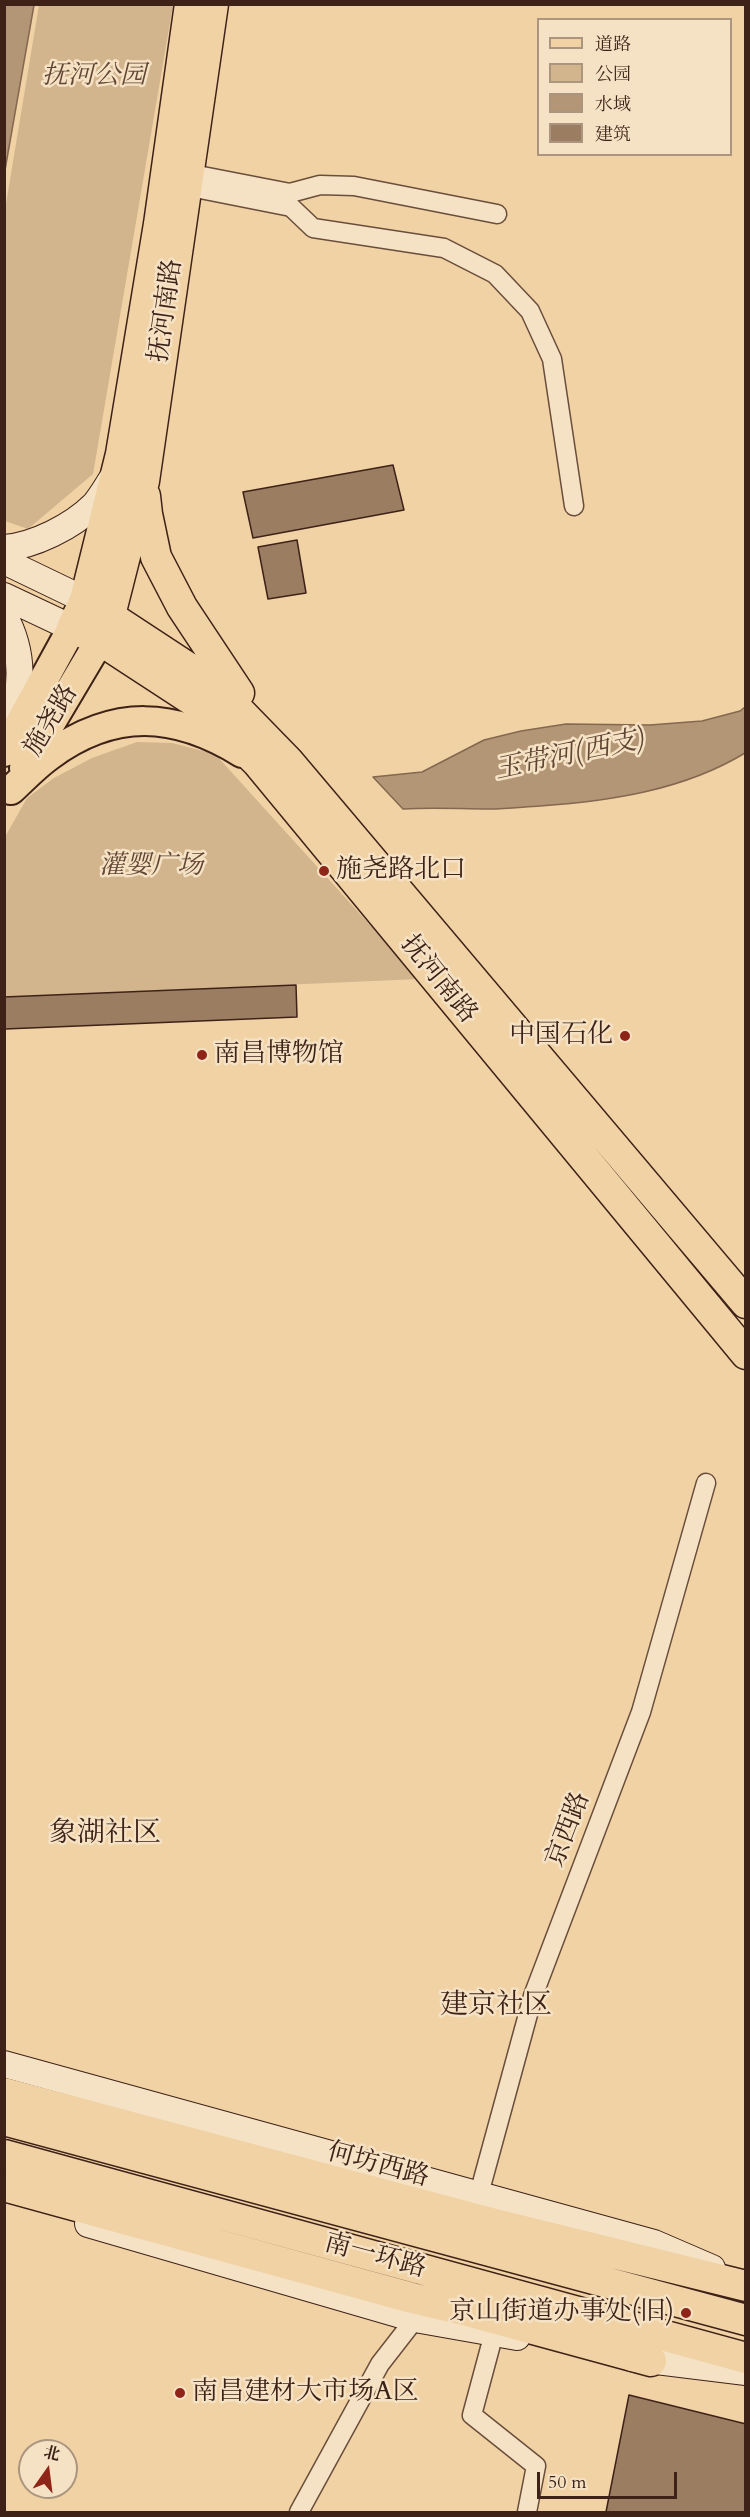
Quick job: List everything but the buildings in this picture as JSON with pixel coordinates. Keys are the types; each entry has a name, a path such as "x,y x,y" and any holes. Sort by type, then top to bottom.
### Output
{"highway":[{"name":"抚河南路","path":"130,477 159,224 190,4"},
{"name":"抚河南路","path":"98,618 130,477 186,180 213,4"},
{"path":"130,477 147,514 156,557 183,607 217,663 288,761"},
{"name":"抚河南路","path":"72,628 98,618"},
{"name":"抚河南路","path":"98,618 213,684 288,761 746,1303"},
{"name":"抚河南路","path":"98,618 198,704 257,762 746,1354"},
{"path":"4,2093 491,2223 746,2284"},
{"name":"南一环路","path":"4,2120 746,2320"},
{"name":"南一环路","path":"4,2155 746,2358"},
{"path":"4,2186 414,2309 471,2312 651,2361"}],"main road":[{"path":"4,548 36,542 66,525 130,477"},
{"path":"4,561 98,618"},
{"path":"4,596 72,628"},
{"path":"4,615 20,652 18,694 4,739"},
{"name":"施尧路","path":"8,796 98,618"},
{"name":"施尧路","path":"4,752 72,628"},
{"path":"8,796 49,756 76,739 115,723 151,719 185,727 217,738 257,762"},
{"name":"何坊西路","path":"4,2064 654,2243 746,2284"},
{"path":"4,2200 414,2309 494,2333 651,2361 746,2372"},
{"path":"651,2361 746,2387"}],"street":[{"path":"186,180 290,193 320,186 354,186 497,214"},
{"path":"186,180 291,207 313,228 444,248 495,274 530,311 552,359 574,506"},
{"name":"京西路","path":"479,2194 533,1996 641,1712 706,1483"},
{"path":"299,2512 380,2364 414,2309"},
{"path":"494,2333 472,2415 536,2466 527,2512"}],"green space":[{"name":"抚河公园","path":"39,5 173,5 93,474 28,529 5,521 5,210"},
{"name":"灌婴广场","path":"137,742 172,743 215,754 419,979 5,997 5,837 27,798 54,778 92,758"}],"water":[{"path":"4,5 34,5 5,170"},
{"name":"玉带河(西支)","path":"745,707 745,753 722,766 672,785 620,797 502,809 403,809 373,777 422,772 484,740 521,731 566,724 650,725 702,721 740,711"}],"place":[{"name":"施尧路北口","path":"324,871"},
{"name":"中国石化","path":"625,1036"},
{"name":"南昌博物馆","path":"202,1055"},
{"name":"京山街道办事处(旧)","path":"686,2313"},
{"name":"南昌建材大市场A区","path":"180,2393"}],"district":[{"name":"象湖社区","path":"105,1835"},
{"name":"建京社区","path":"496,2007"}]}
